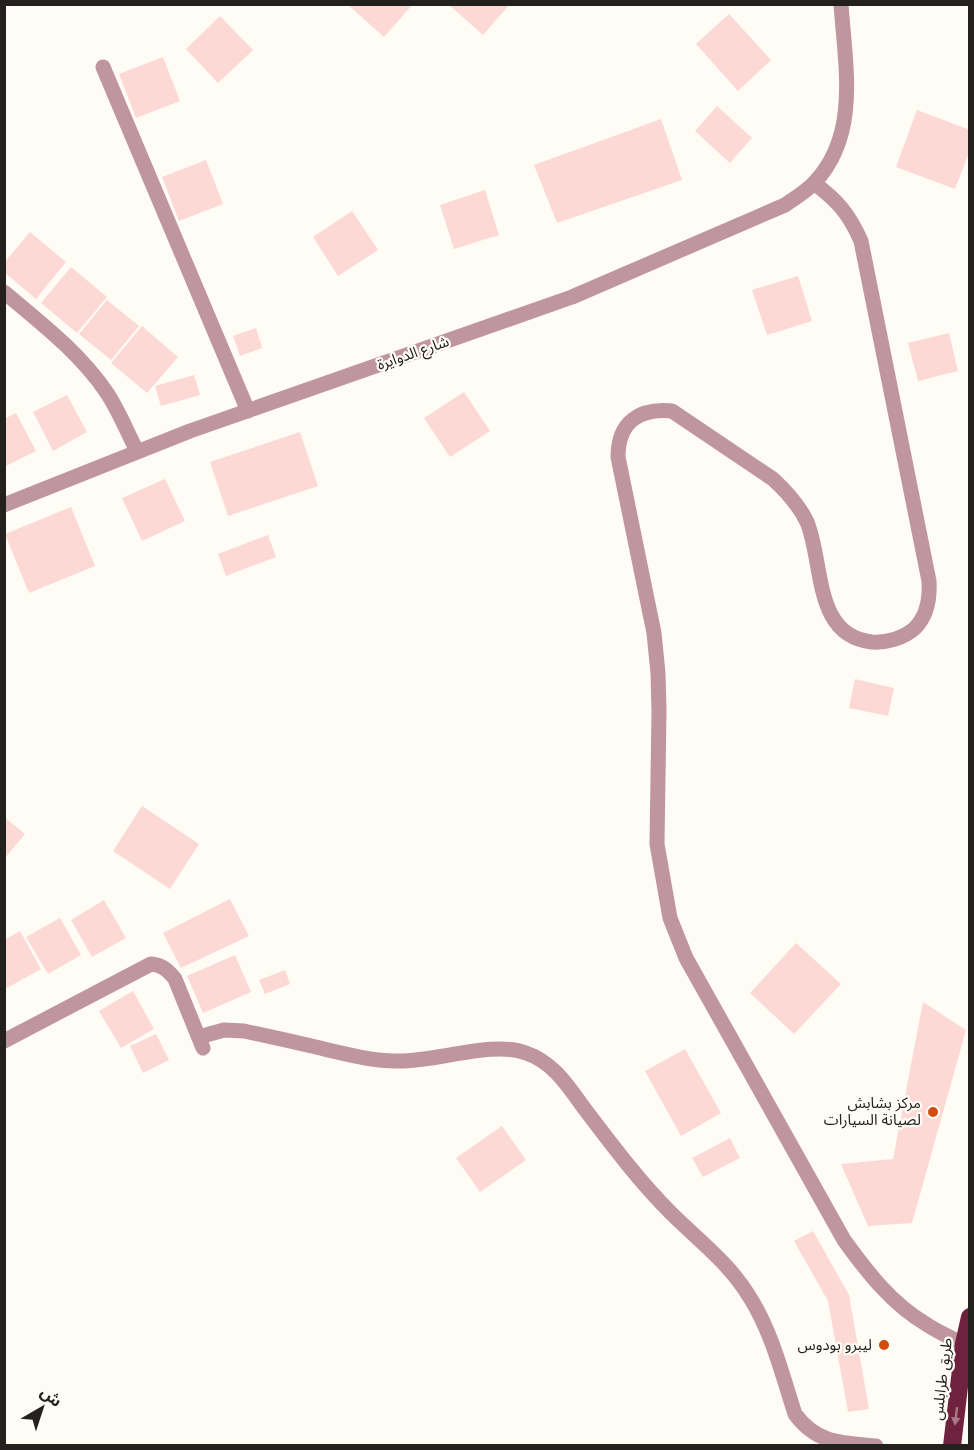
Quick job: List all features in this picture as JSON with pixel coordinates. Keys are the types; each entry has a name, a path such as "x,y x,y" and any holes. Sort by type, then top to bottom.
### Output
{"highway":[{"name":"طريق طرابلس","path":"952,1446 969,1317"}],"street":[{"name":"شارع الدوايرة","path":"4,505 137,451 572,297 785,205 814,183 832,158 843,130 847,101 841,4"},
{"path":"103,67 248,411"},
{"path":"814,183 834,198 851,218 861,241 929,581 930,598 924,616 914,629 897,639 881,643 863,641 845,632 832,618 825,600 812,535 806,520 799,506 786,492 763,473 672,411 655,409 630,421 618,446 618,457 654,633 658,673 657,844 670,918 686,958 844,1240 867,1273 894,1300 925,1323 964,1344"},
{"path":"4,292 56,335 88,369 108,395 137,451"},
{"path":"7,1034 151,964 159,965 175,979 201,1043 224,1030 244,1031 361,1057 394,1061 425,1060 500,1048 513,1049 538,1058 563,1080 627,1165 649,1190 733,1272 748,1293 767,1331 795,1414 801,1423 817,1435 829,1440 876,1446"}],"building":[{"path":"347,4 413,4 384,37"},
{"path":"448,4 510,4 483,35"},
{"path":"729,14 771,60 738,91 696,44"},
{"path":"220,16 253,50 218,83 186,49"},
{"path":"163,57 180,101 136,118 119,74"},
{"path":"717,106 752,138 730,163 695,131"},
{"path":"917,110 970,130 970,150 955,189 896,167"},
{"path":"661,119 682,180 557,223 534,165"},
{"path":"206,160 223,204 179,221 162,177"},
{"path":"485,190 499,235 454,249 440,205"},
{"path":"352,211 378,250 338,276 313,237"},
{"path":"30,232 66,262 36,299 4,272 4,263"},
{"path":"71,267 107,297 77,333 41,303"},
{"path":"798,276 812,321 767,335 752,290"},
{"path":"107,300 139,326 111,360 79,334"},
{"path":"142,326 178,357 147,393 111,363"},
{"path":"256,328 262,348 240,356 233,336"},
{"path":"949,333 958,371 918,381 908,343"},
{"path":"194,375 200,395 161,406 155,386"},
{"path":"464,392 490,431 450,457 424,418"},
{"path":"67,395 87,432 53,451 33,412"},
{"path":"16,413 36,451 4,467 4,419"},
{"path":"300,432 318,486 228,516 210,462"},
{"path":"165,479 185,521 142,541 122,498"},
{"path":"71,507 95,566 29,593 5,534"},
{"path":"268,535 276,557 226,576 218,554"},
{"path":"855,679 894,688 888,716 849,708"},
{"path":"142,806 199,844 170,889 113,851"},
{"path":"4,817 25,834 4,859"},
{"path":"230,899 249,936 181,968 163,933"},
{"path":"104,900 126,938 92,957 71,920"},
{"path":"60,918 81,955 48,974 26,937"},
{"path":"20,931 41,969 7,988 4,983 4,940"},
{"path":"796,943 841,984 794,1034 750,993"},
{"path":"235,955 251,992 203,1013 187,976"},
{"path":"285,970 290,984 265,994 259,980"},
{"path":"133,991 154,1029 121,1048 99,1011"},
{"path":"923,1002 966,1030 912,1223 868,1226 841,1164 893,1159"},
{"path":"156,1034 169,1060 143,1073 130,1046"},
{"path":"685,1049 721,1113 681,1136 645,1071"},
{"path":"502,1126 526,1160 480,1192 456,1158"},
{"path":"730,1138 740,1158 703,1177 692,1158"},
{"path":"813,1231 849,1295 869,1409 848,1412 828,1301 794,1241"}],"place":[{"name":"مركز بشابش لصيانة السيارات","path":"933,1112"},
{"name":"ليبرو بودوس","path":"884,1345"}]}
